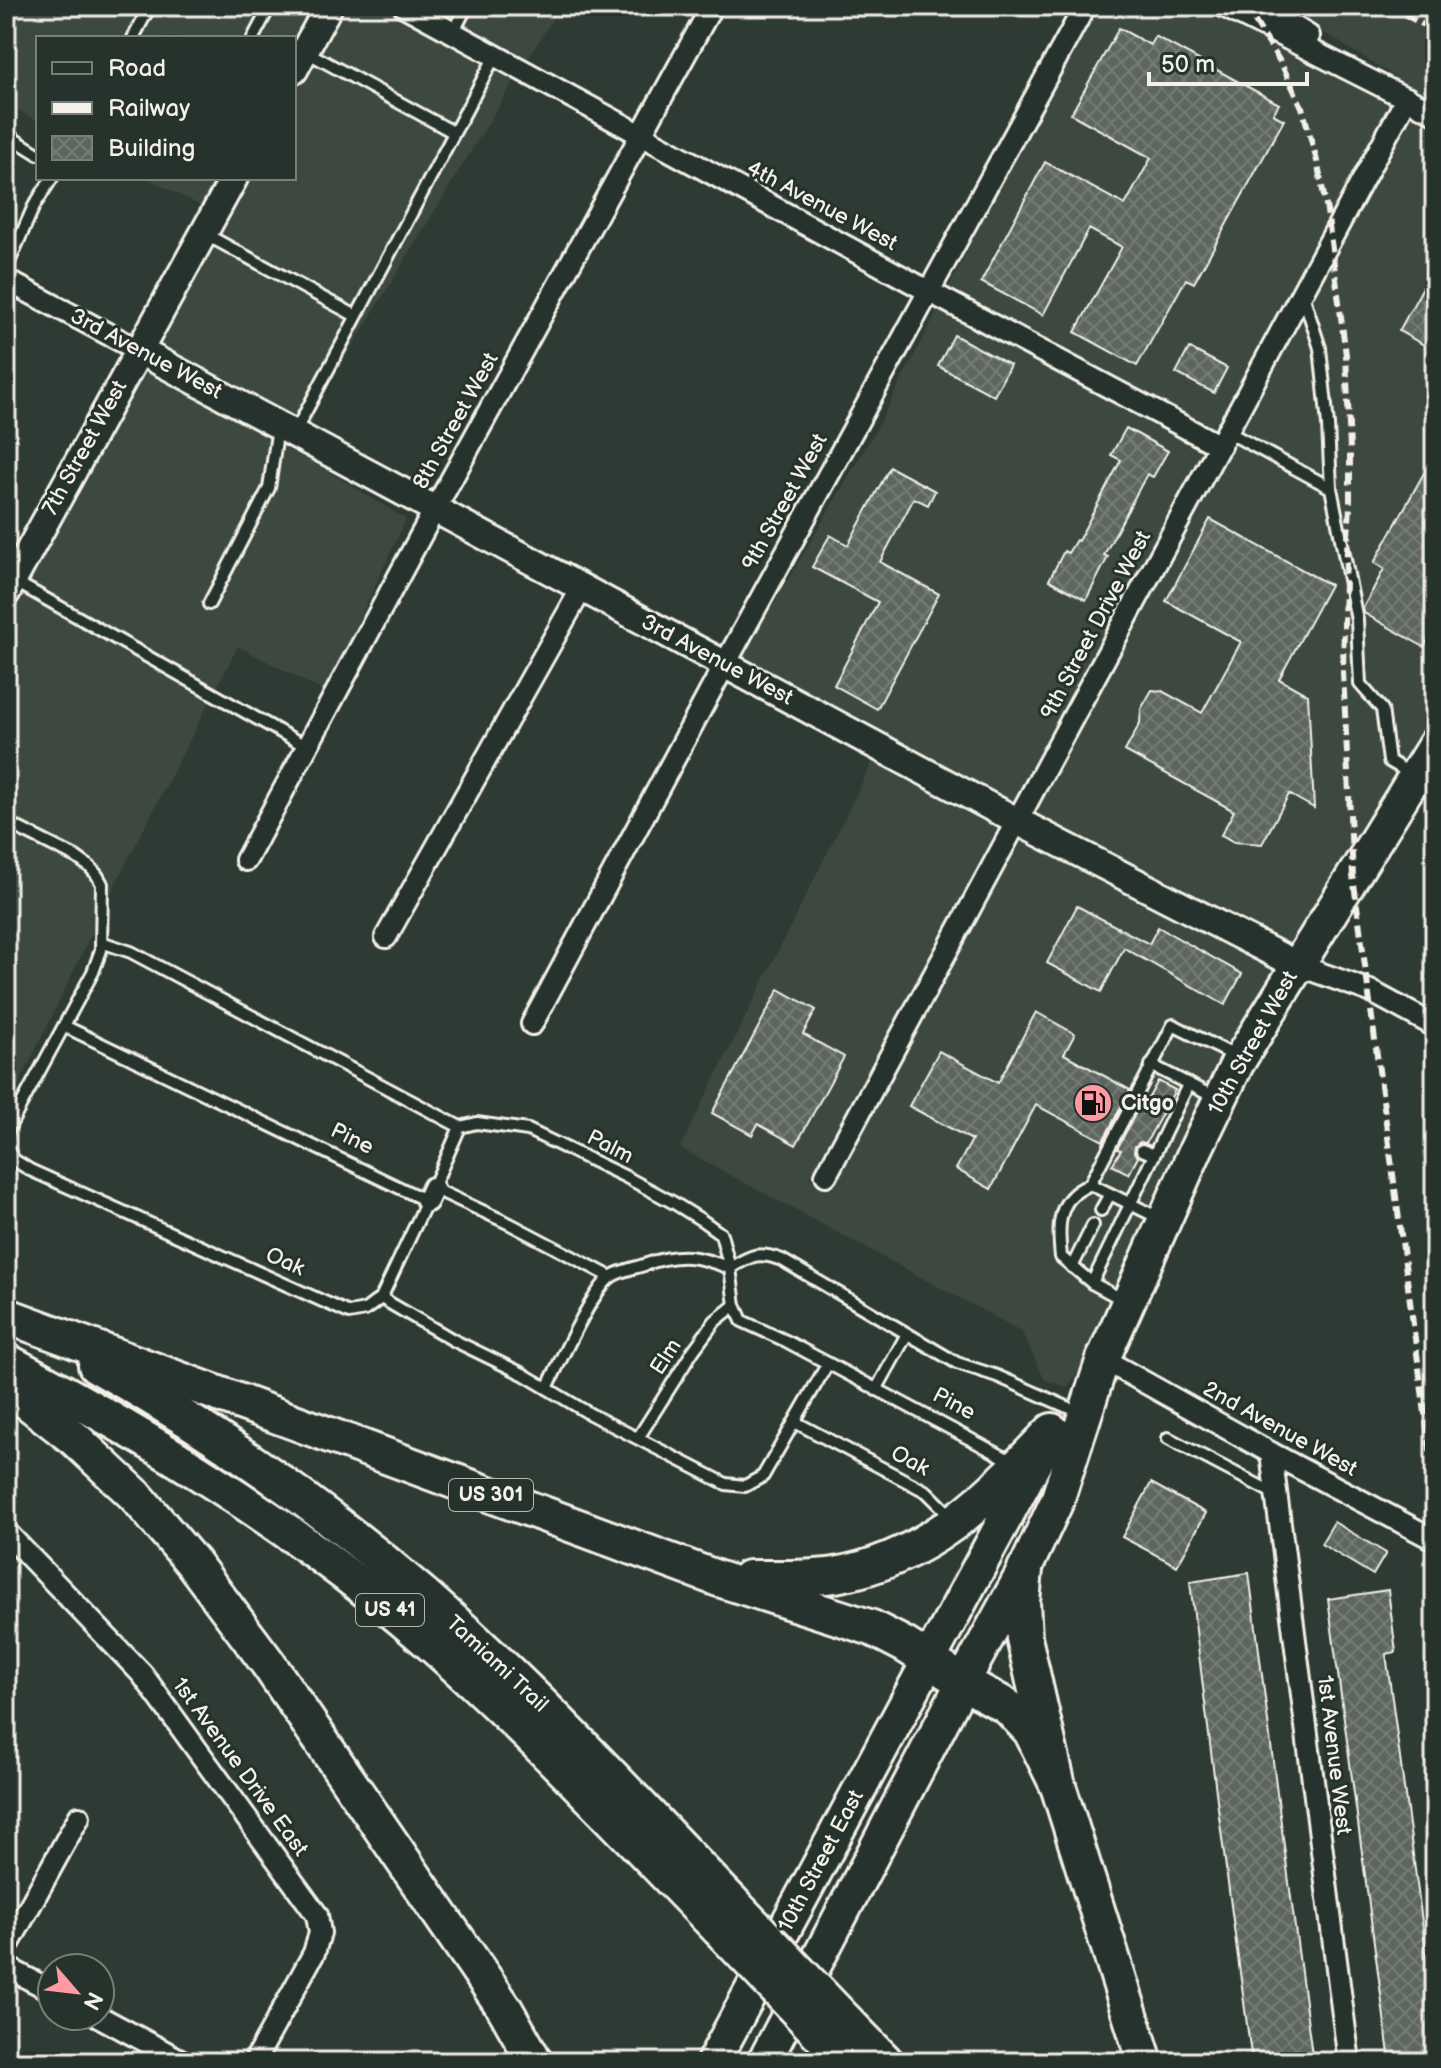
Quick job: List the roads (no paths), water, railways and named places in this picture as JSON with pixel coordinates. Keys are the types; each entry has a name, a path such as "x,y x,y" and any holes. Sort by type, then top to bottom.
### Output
{"highway":[{"name":"US 301","path":"9,1316 719,1579 872,1628 963,1682"},
{"name":"Tamiami Trail","path":"9,1316 186,1419 271,1476 331,1519 449,1618 562,1726 725,1916 843,2044 886,2062"},
{"name":"Tamiami Trail","path":"6,1361 117,1422 235,1495 361,1586 420,1635 725,1916"},
{"path":"6,1385 75,1439 136,1496 193,1563 276,1675 505,2009 547,2062"},
{"path":"719,1579 806,1578 864,1568 896,1556 933,1538 1025,1468 1060,1419"},
{"path":"1025,1569 1022,1602 1024,1638 1058,1786 1145,2062"},
{"path":"963,1682 1008,1707 1031,1731 1058,1786"},
{"path":"505,2009 535,2062"}],"main road":[{"name":"10th Street West","path":"963,1682 1025,1569 1057,1501 1103,1359 1240,1059 1435,744"},
{"name":"10th Street West","path":"1060,1419 1103,1359"},
{"path":"929,1660 1025,1468"},
{"name":"10th Street East","path":"713,2062 929,1660"},
{"name":"10th Street East","path":"764,2062 963,1682"}],"street":[{"path":"299,60 329,6"},
{"name":"4th Avenue West","path":"404,6 928,291 1224,439"},
{"name":"8th Street West","path":"246,860 712,6"},
{"name":"9th Street West","path":"532,1024 1085,6"},
{"path":"1223,6 1435,113"},
{"path":"1261,6 1407,98"},
{"name":"9th Street Drive West","path":"826,1175 1407,98"},
{"name":"7th Street West","path":"9,587 233,180"},
{"name":"3rd Avenue West","path":"6,280 1017,821 1297,965 1370,991 1435,1026"},
{"path":"386,937 582,588"},
{"name":"2nd Avenue West","path":"1103,1359 1435,1540"},
{"name":"1st Avenue West","path":"1271,1453 1349,2062"},
{"name":"1st Avenue Drive East","path":"6,1532 142,1674 317,1915 320,1933 314,1953 254,2062"},
{"path":"6,1949 79,1817"},
{"path":"6,1967 36,1983"},
{"path":"116,2026 184,2062"}],"lane":[{"path":"134,36 150,6"},
{"path":"254,36 270,6"},
{"path":"453,33 467,6"},
{"path":"209,604 269,488 286,429 356,316 495,56"},
{"path":"299,60 453,132"},
{"path":"6,134 36,153"},
{"path":"6,269 34,206 51,180"},
{"path":"203,233 356,316"},
{"path":"1302,293 1320,348 1331,488 1357,620 1360,684 1382,709 1389,761 1415,776"},
{"path":"1224,439 1331,488"},
{"path":"9,587 307,747"},
{"path":"6,822 76,857 90,867 102,884 101,950 93,972 6,1134"},
{"name":"Palm","path":"101,942 131,952 460,1127 477,1123 528,1130 674,1203 721,1234 735,1305"},
{"path":"1128,1303 1092,1283 1061,1257 1060,1219 1071,1196 1090,1184 1120,1139 1142,1098 1151,1065 1173,1025 1240,1059"},
{"name":"Pine","path":"64,1026 430,1195 510,1224 611,1277"},
{"path":"1151,1065 1220,1100"},
{"path":"1092,1283 1154,1155 1158,1132 1188,1085"},
{"path":"460,1127 381,1298 453,1340 523,1374 590,1414 726,1484 745,1486 763,1476 827,1365"},
{"name":"Oak","path":"6,1147 14,1160 30,1170 349,1313 365,1310 381,1298"},
{"path":"1142,1150 1154,1155"},
{"path":"1090,1184 1164,1221"},
{"path":"1101,1210 1110,1194"},
{"path":"1072,1267 1093,1225"},
{"path":"547,1388 600,1289 611,1277 664,1257 703,1258 730,1268 750,1256 765,1253 957,1363 997,1376 1060,1419"},
{"name":"Pine","path":"735,1305 742,1321 786,1341 1025,1468"},
{"name":"Elm","path":"638,1438 693,1351 715,1321 735,1305"},
{"path":"876,1390 907,1334"},
{"name":"Oak","path":"795,1422 927,1492 956,1522"},
{"path":"1168,1438 1276,1495"}],"railway":[{"path":"1245,6 1281,63 1302,107 1327,211 1346,355 1350,507 1343,672 1353,876 1435,1488"},
{"path":"1389,6 1435,31"}],"place":[{"name":"Citgo","path":"1093,1103"}]}
